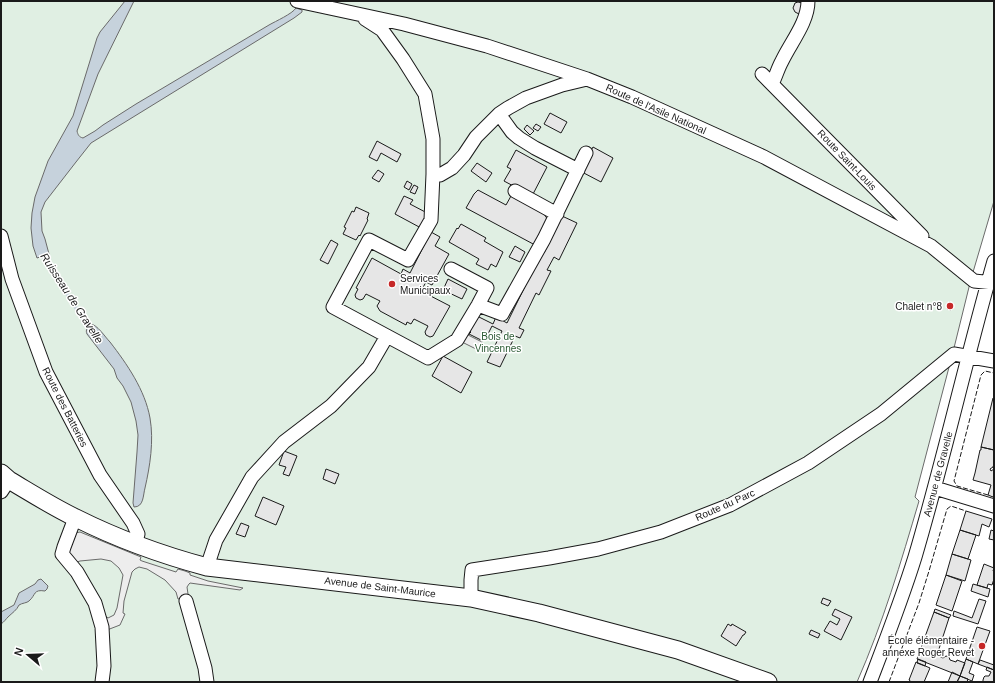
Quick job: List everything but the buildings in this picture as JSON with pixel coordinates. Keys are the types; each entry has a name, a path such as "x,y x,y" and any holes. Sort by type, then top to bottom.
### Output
{"main road":[{"name":"Avenue de Saint-Maurice","path":"4,482 75,518 135,545 207,567 471,598 539,613 678,650 768,682"}],"street":[{"name":"Route de l'Asile National","path":"296,1 404,24 487,46 587,79 632,97 764,157 931,246 974,281 991,283"},
{"path":"772,84 782,61 805,18 808,9 808,1"},
{"path":"356,14 382,30 403,59 425,94 432,139 433,174 431,220 408,260 369,240 333,307 428,358 457,340 487,288 451,269"},
{"name":"Route Saint-Louis","path":"762,74 931,246"},
{"path":"433,174 440,175 452,168 464,155 476,137 499,114 526,98 562,85 587,79"},
{"path":"499,114 512,132 519,138 578,170"},
{"path":"478,305 502,314 544,239 586,152"},
{"path":"515,191 556,214"},
{"name":"Route des Batteries","path":"1,236 12,279 46,372 100,475 133,523 138,534 135,545"},
{"name":"Avenue de Gravelle","path":"870,682 901,602 915,558 935,488 969,356 991,283 994,261"},
{"path":"207,567 216,540 252,477 284,442 332,406 369,367 387,336"},
{"name":"Route du Parc","path":"471,598 470,580 472,570 598,549 661,532 730,505 808,463 838,443 881,414 954,354 969,356"},
{"path":"969,356 994,361"},
{"path":"935,488 994,506"},
{"path":"75,518 62,554 76,572 94,603 102,627 104,666 102,682"},
{"path":"186,601 205,668 207,682"}],"green space":[{"name":"Bois de Vincennes","path":"1,1 994,1 994,201 971,279 915,497 919,501 883,615 857,682 1,682"}],"shaded area":[{"path":"125,1 134,1 98,74 77,131 79,136 82,138 136,104 288,15 296,8 302,10 302,12 91,143 45,202 41,212 42,231 49,254 37,258 33,246 31,228 35,197 48,161 73,116 97,38 100,32"},
{"path":"90,324 101,331 123,359 140,387 148,408 152,436 151,453 142,500 140,505 134,507 133,503 138,435 136,421 131,402 117,378 114,369 86,333"},
{"path":"466,334 482,342 478,350 462,342"},
{"path":"80,532 141,557 140,560 142,561 176,572 178,569 185,571 190,573 190,575 208,581 243,588 240,590 190,583 187,587 190,598 178,599 176,592 165,580 147,569 139,567 132,572 124,601 123,613 125,614 120,625 107,630 104,615 108,618 114,615 117,608 123,575 119,568 111,561 101,559 80,561 77,562 77,565 69,557 69,545 75,533"},
{"path":"41,579 48,586 47,589 45,591 38,591 29,601 19,605 16,610 1,624 1,612 14,605 19,593"}],"waterway":[{"name":"Ruisseau de Gravelle","path":"42,253 91,330"}],"fence":[{"path":"988,495 957,486 954,481 981,375 985,371 994,373"},
{"path":"889,682 919,603 947,509 951,506 966,511"}],"place":[{"name":"Services Municipaux","path":"392,284"},
{"name":"Chalet n°8","path":"950,306"},
{"name":"École élémentaire - annexe Roger Revet","path":"982,646"}]}
